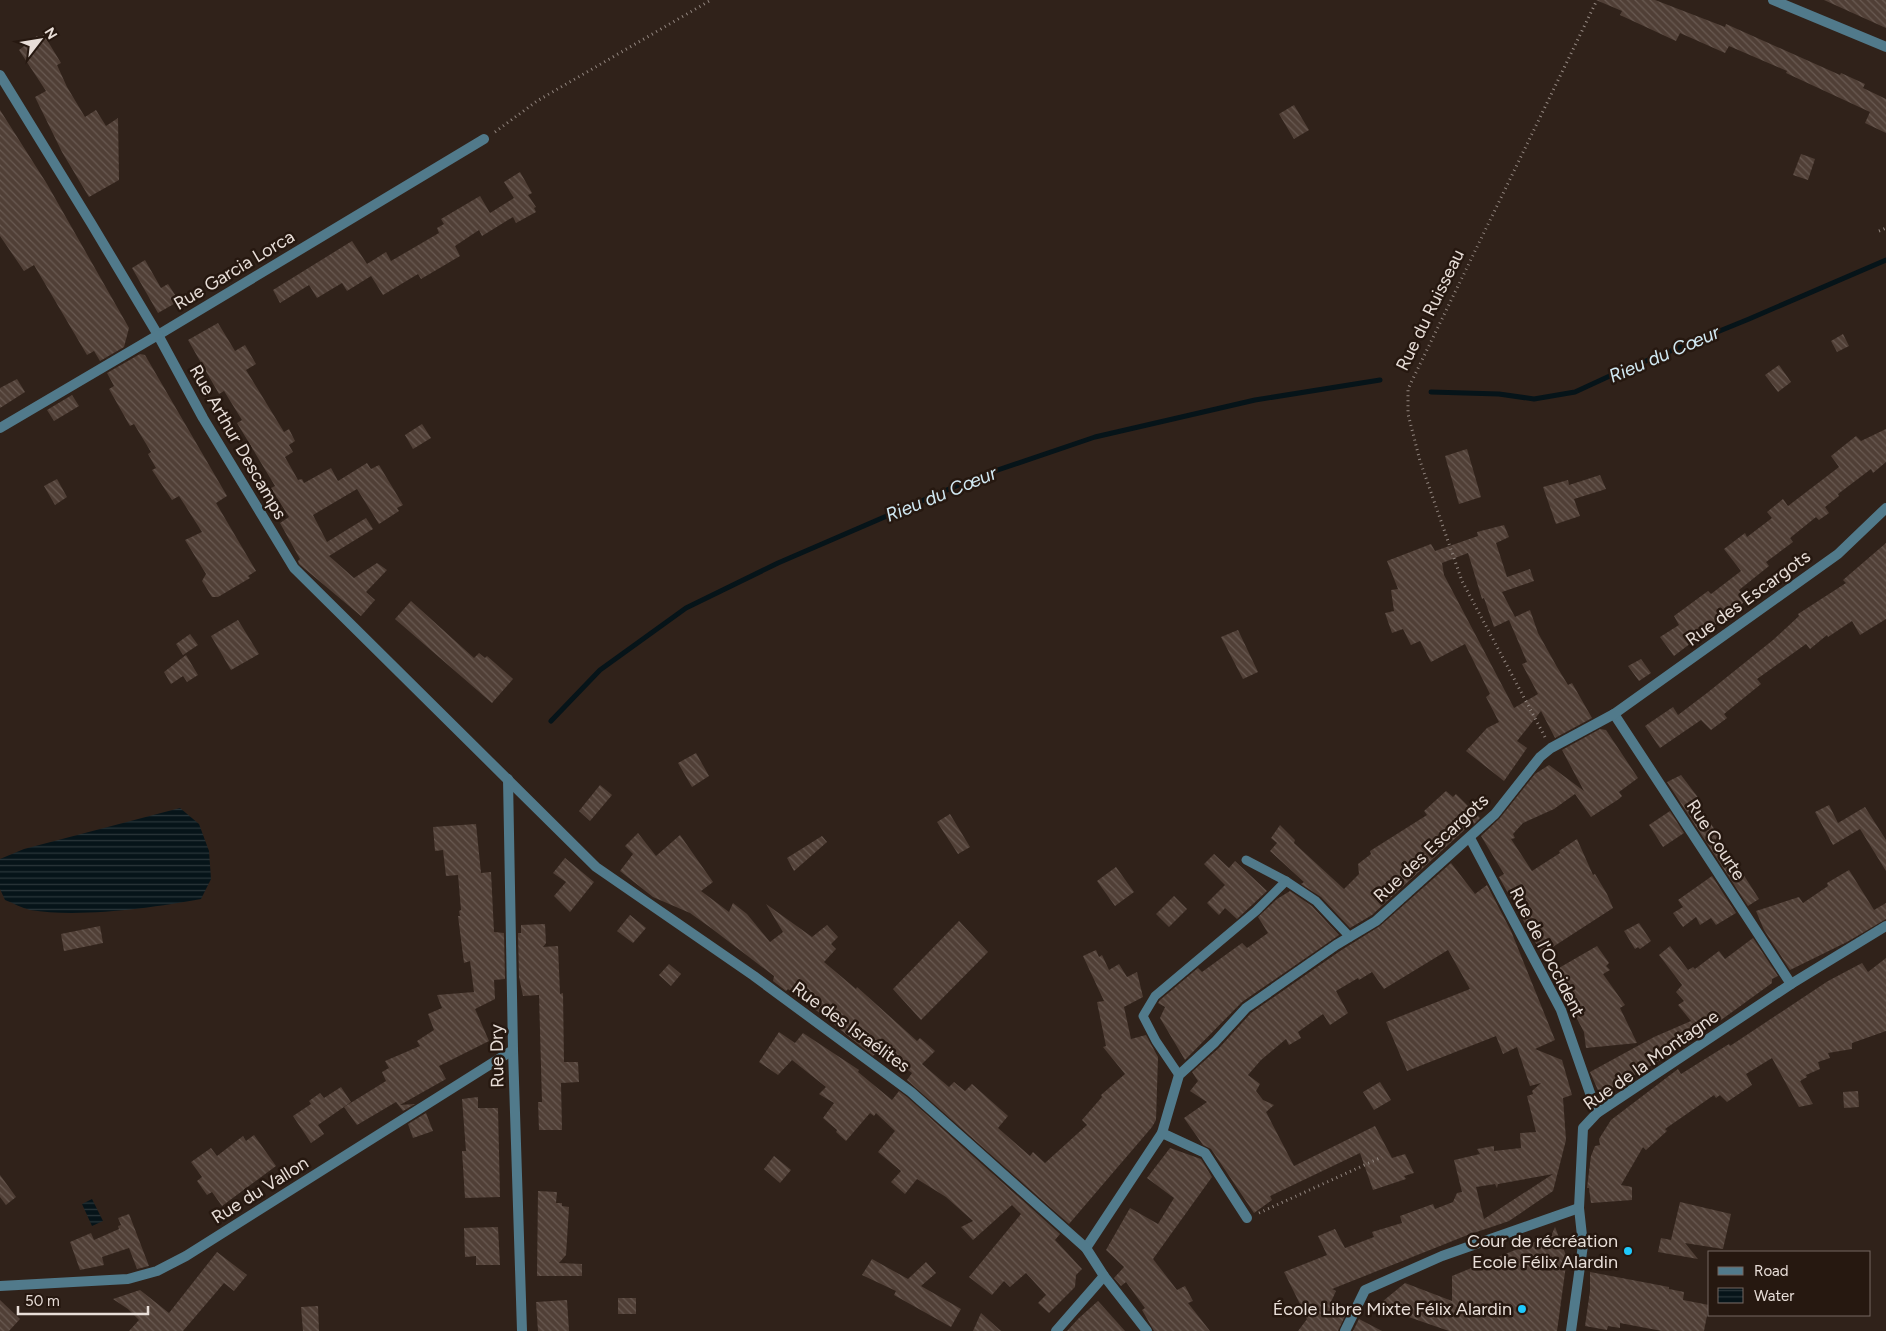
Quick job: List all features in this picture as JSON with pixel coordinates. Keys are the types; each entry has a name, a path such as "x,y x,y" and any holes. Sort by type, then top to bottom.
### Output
{"street":[{"path":"1773,0 1886,47"},
{"name":"Rue Arthur Descamps","path":"0,75 158,335 203,418 294,568 508,779"},
{"name":"Rue Garcia Lorca","path":"0,428 484,139"},
{"name":"Rue des Escargots","path":"1179,1075 1216,1042 1246,1008 1376,921 1495,814 1540,757 1551,748 1614,714 1838,554 1886,508"},
{"name":"Rue Courte","path":"1614,714 1791,984"},
{"name":"Rue Dry","path":"508,779 512,1050 522,1331"},
{"name":"Rue des Israélites","path":"508,779 596,867 754,976 911,1092 1086,1248 1104,1276 1147,1331"},
{"name":"Rue de l'Occident","path":"1470,838 1561,1010 1597,1113"},
{"name":"Rue de la Montagne","path":"1570,1331 1583,1245 1579,1208 1583,1128 1597,1113 1791,984 1886,926"},
{"name":"Rue du Vallon","path":"0,1286 128,1279 157,1271 186,1256 512,1050"},
{"path":"1086,1248 1162,1133 1179,1075"},
{"path":"1162,1133 1205,1153 1247,1218"},
{"path":"1345,1331 1365,1290 1442,1256 1579,1208"},
{"path":"1056,1331 1104,1276"}],"lane":[{"path":"1246,860 1286,881 1316,901 1350,937"},
{"path":"1179,1075 1156,1041 1143,1016 1155,996 1256,911 1286,881"}],"path":[{"path":"484,139 537,101 712,0"},
{"name":"Rue du Ruisseau","path":"1551,748 1462,581 1420,461 1408,414 1408,389 1597,0"},
{"path":"1879,231 1886,228"},
{"path":"1247,1218 1382,1157"}],"water":[{"path":"180,808 199,824 209,851 211,879 201,899 138,909 70,913 30,910 5,900 0,889 0,859 24,849"},
{"path":"92,1199 103,1221 92,1226 82,1204"}],"building":[{"path":"1596,0 1655,0 1725,27 1726,24 1840,75 1841,73 1865,84 1863,88 1886,99 1886,133 1865,123 1870,112 1786,73 1787,71 1729,46 1725,53 1680,33 1676,41 1620,15 1622,11"},
{"path":"1824,0 1886,0 1886,28 1866,19"},
{"path":"44,35 61,63 57,65 67,87 85,117 96,110 106,126 118,118 119,180 89,197 62,152 35,97 46,91 19,50 37,36 39,38"},
{"path":"1294,105 1309,130 1294,139 1279,114"},
{"path":"0,110 47,184 129,328 124,347 100,361 94,351 87,355 34,265 24,271 0,236"},
{"path":"1801,154 1815,159 1808,180 1793,175"},
{"path":"520,172 532,193 528,195 536,207 534,208 536,212 516,223 513,217 482,236 479,230 455,246 460,256 421,279 418,274 383,295 371,276 347,291 342,283 317,298 309,285 280,303 273,290 352,241 367,264 386,252 391,261 439,233 437,228 444,224 441,219 480,196 490,213 514,198 504,182"},
{"path":"145,260 161,288 168,284 179,301 158,313 132,268"},
{"path":"218,323 235,351 245,345 256,364 246,370 284,432 289,429 295,441 289,445 293,452 285,457 298,480 302,479 304,483 331,468 338,481 367,463 371,469 379,465 403,505 397,508 399,511 379,524 357,489 313,515 327,542 366,518 373,529 329,556 354,578 377,563 387,570 366,592 375,600 361,616 299,564 298,561 300,559 280,523 289,517 271,488 275,486 237,423 242,420 224,391 219,394 188,340"},
{"path":"1843,334 1849,346 1837,352 1831,341"},
{"path":"140,354 145,355 227,496 216,503 256,571 248,576 250,578 218,597 212,597 202,581 206,574 185,540 202,532 179,496 172,500 152,470 156,468 148,454 151,452 134,424 130,426 109,389 114,386 107,373"},
{"path":"1779,365 1791,382 1778,392 1765,375"},
{"path":"17,379 25,392 0,408 0,388"},
{"path":"72,395 79,406 54,421 47,410"},
{"path":"422,424 431,438 413,449 405,435"},
{"path":"1886,429 1886,462 1873,473 1871,469 1838,494 1839,496 1825,507 1829,513 1819,520 1816,517 1790,538 1793,542 1766,562 1769,566 1739,590 1747,600 1674,656 1660,637 1679,625 1674,616 1708,591 1711,594 1741,571 1724,549 1745,533 1747,537 1772,518 1767,512 1783,499 1788,506 1839,467 1831,456 1856,436 1861,441"},
{"path":"1467,449 1481,497 1459,504 1445,456"},
{"path":"1600,475 1606,489 1574,499 1580,516 1556,524 1543,487 1568,480 1569,485"},
{"path":"57,479 67,497 55,505 44,486"},
{"path":"1504,525 1509,537 1496,543 1507,577 1530,569 1534,581 1502,592 1515,617 1530,610 1538,633 1557,667 1568,685 1572,683 1592,718 1555,738 1541,711 1517,741 1527,748 1504,781 1466,751 1487,728 1499,722 1486,697 1490,694 1465,644 1431,662 1420,641 1411,645 1403,629 1392,633 1385,613 1394,611 1391,590 1398,589 1387,561 1431,544 1435,551 1478,536 1477,532","holes":["1468,553 1482,599 1484,598 1494,627 1509,620 1527,662 1522,664 1538,694 1514,708 1444,575 1442,563"]},
{"path":"1886,543 1886,619 1860,635 1852,621 1828,637 1827,635 1810,649 1806,644 1757,679 1761,684 1724,714 1727,718 1711,730 1701,720 1660,748 1645,726 1673,707 1678,715 1707,693 1773,640 1799,616 1798,614 1846,583 1843,580"},
{"path":"411,601 474,658 479,653 485,658 487,656 513,679 492,703 395,619"},
{"path":"238,620 259,654 231,670 211,636"},
{"path":"1238,630 1258,672 1243,679 1221,637"},
{"path":"190,634 198,645 183,655 176,644"},
{"path":"186,655 198,675 187,682 183,676 171,684 164,672"},
{"path":"1641,659 1651,673 1639,681 1628,666"},
{"path":"1600,729 1606,730 1638,778 1619,792 1622,796 1619,799 1591,817 1575,794 1554,809 1523,823 1513,834 1515,838 1511,839 1532,871 1560,853 1559,851 1577,839 1593,875 1595,874 1613,908 1542,954 1499,877 1504,874 1481,836 1500,818 1535,774 1549,765 1584,791 1562,750"},
{"path":"696,753 709,776 692,787 678,763"},
{"path":"1681,775 1700,800 1697,802 1759,899 1748,906 1667,782"},
{"path":"600,785 612,795 590,821 579,811"},
{"path":"1446,791 1453,797 1456,794 1480,818 1474,824 1473,822 1372,915 1350,928 1321,897 1301,884 1304,882 1270,851 1277,843 1271,838 1280,825 1295,840 1294,843 1344,889 1359,874 1358,864 1371,854 1370,851 1427,815 1424,811"},
{"path":"1829,805 1838,823 1865,807 1886,840 1886,871 1860,829 1833,845 1815,812"},
{"path":"1670,811 1684,833 1663,847 1649,825"},
{"path":"950,814 970,847 958,854 937,822"},
{"path":"476,824 481,873 491,872 494,932 504,933 505,979 494,980 495,999 475,1009 489,1041 439,1066 446,1079 400,1105 415,1104 403,1111 396,1102 357,1125 344,1107 386,1081 382,1072 389,1068 385,1061 420,1046 417,1041 434,1030 428,1014 442,1008 437,995 474,992 470,961 464,963 458,916 460,916 459,911 461,910 458,875 446,876 443,850 435,851 433,827"},
{"path":"638,833 656,856 680,835 713,882 701,891 729,912 733,903 747,914 770,942 783,932 766,904 812,937 827,925 838,937 831,944 836,949 824,962 856,989 857,987 917,1041 920,1038 935,1051 922,1064 949,1087 954,1082 965,1091 972,1084 1008,1116 998,1128 1030,1156 1033,1152 1045,1163 1087,1125 1082,1120 1102,1097 1101,1095 1125,1074 1103,1047 1106,1046 1097,1002 1104,1001 1083,956 1096,950 1099,957 1102,955 1109,970 1119,964 1127,977 1137,972 1143,997 1124,1007 1131,1039 1146,1035 1158,1057 1156,1120 1069,1224 907,1080 912,1073 880,1048 873,1056 788,989 786,991 773,981 774,976 711,928 690,913 653,897 620,871 633,854 625,846"},
{"path":"822,836 827,842 794,871 787,858"},
{"path":"1214,854 1229,868 1235,861 1267,891 1237,919 1225,908 1219,915 1207,903 1225,885 1204,864"},
{"path":"565,858 594,882 570,912 554,896 566,882 553,873"},
{"path":"1451,863 1475,894 1487,885 1511,931 1555,1040 1535,1049 1562,1060 1572,1095 1563,1098 1566,1140 1553,1191 1509,1221 1465,1236 1332,1289 1336,1291 1330,1304 1347,1312 1338,1331 1298,1331 1307,1319 1300,1309 1302,1308 1284,1272 1327,1255 1318,1236 1335,1229 1345,1248 1374,1237 1372,1232 1402,1223 1400,1216 1433,1204 1435,1209 1453,1202 1457,1193 1462,1192 1454,1160 1480,1154 1477,1149 1494,1146 1494,1151 1521,1148 1520,1133 1536,1132 1527,1096 1533,1094 1532,1091 1541,1083 1530,1086 1517,1047 1503,1054 1496,1036 1407,1071 1386,1022 1470,989 1448,950 1384,989 1372,972 1336,991 1348,1013 1330,1025 1323,1014 1298,1032 1301,1038 1289,1045 1286,1039 1261,1060 1248,1075 1260,1084 1256,1091 1263,1100 1274,1105 1266,1112 1294,1166 1375,1126 1392,1158 1405,1154 1414,1173 1404,1176 1406,1179 1373,1190 1360,1153 1270,1196 1272,1200 1254,1213 1211,1149 1203,1145 1184,1118 1207,1102 1190,1091 1198,1081 1192,1072 1220,1047 1251,1013 1340,951 1380,926","holes":["1553,1174 1484,1219 1476,1187 1495,1184 1497,1188 1498,1184"]},
{"path":"1116,867 1134,892 1115,906 1097,881"},
{"path":"1849,870 1874,910 1886,903 1886,919 1847,942 1790,970 1764,930 1756,911 1799,897 1803,903 1828,886 1827,883"},
{"path":"1712,876 1736,913 1716,925 1711,918 1700,925 1696,917 1683,927 1673,913 1683,907 1678,900"},
{"path":"1290,891 1312,906 1339,935 1242,1002 1185,1060 1160,1018 1165,1007 1158,1003 1198,968 1202,972 1242,943 1247,948 1268,933 1258,917 1277,899"},
{"path":"1174,896 1187,909 1169,927 1156,914"},
{"path":"630,915 646,928 633,943 617,931"},
{"path":"959,921 988,952 921,1020 893,989"},
{"path":"1639,923 1651,941 1640,949 1638,947 1635,949 1624,931"},
{"path":"545,924 546,943 543,947 558,946 560,994 563,993 564,1062 578,1062 579,1082 561,1083 562,1130 539,1130 538,1102 542,1102 539,995 523,996 519,977 518,933 521,933 521,925"},
{"path":"100,926 103,943 64,951 61,934"},
{"path":"1753,938 1778,976 1772,979 1772,983 1688,1044 1600,1095 1590,1072 1654,1037 1691,1021 1678,1005 1684,1001 1676,992 1682,985 1659,955 1670,946 1688,970 1693,967 1695,969 1719,951 1725,959"},
{"path":"1597,946 1609,963 1606,966 1610,970 1603,974 1625,1005 1620,1008 1637,1043 1586,1048 1584,1032 1552,972"},
{"path":"1886,958 1886,1031 1852,1043 1852,1049 1828,1053 1830,1058 1818,1062 1820,1069 1806,1075 1807,1077 1800,1081 1813,1104 1799,1107 1772,1058 1746,1074 1752,1085 1727,1102 1720,1095 1716,1098 1714,1095 1665,1129 1667,1131 1646,1150 1643,1147 1621,1185 1632,1187 1632,1200 1591,1203 1589,1188 1587,1188 1591,1156 1595,1146 1600,1145 1599,1139 1611,1120 1678,1069 1681,1074 1729,1044 1730,1046 1828,981 1862,963 1868,972"},
{"path":"669,964 681,974 671,986 659,975"},
{"path":"779,1032 795,1043 803,1033 859,1070 858,1072 892,1100 899,1091 907,1097 1060,1234 1055,1240 1082,1269 1076,1275 1075,1287 1049,1313 1038,1303 1046,1295 1026,1273 1010,1287 1004,1281 992,1295 969,1277 1021,1214 1012,1205 973,1240 961,1227 973,1221 946,1197 917,1179 905,1194 891,1182 901,1171 878,1152 895,1131 876,1113 874,1116 870,1113 846,1141 823,1118 834,1103 819,1094 826,1087 792,1060 778,1075 759,1062"},
{"path":"1380,1082 1391,1100 1374,1110 1363,1092"},
{"path":"341,1087 351,1102 318,1125 324,1134 311,1143 293,1116 311,1104 309,1101 320,1093 324,1098"},
{"path":"1858,1091 1859,1107 1844,1108 1843,1092"},
{"path":"478,1097 478,1108 498,1108 500,1197 465,1198 462,1151 466,1151 462,1099"},
{"path":"426,1113 433,1131 413,1138 408,1124"},
{"path":"254,1135 276,1166 222,1206 212,1192 207,1195 197,1181 202,1177 191,1162 211,1148 217,1156 243,1136 246,1141"},
{"path":"1170,1148 1201,1159 1212,1177 1153,1259 1177,1290 1185,1286 1193,1301 1188,1303 1210,1331 1154,1331 1142,1310 1145,1308 1126,1282 1121,1286 1114,1278 1124,1267 1106,1250 1130,1208 1158,1224 1174,1198 1147,1178"},
{"path":"774,1156 791,1170 780,1183 764,1169"},
{"path":"0,1175 16,1197 6,1205 0,1197"},
{"path":"538,1191 557,1192 556,1203 562,1203 562,1206 569,1207 566,1255 559,1263 582,1264 582,1276 537,1276"},
{"path":"1680,1202 1731,1214 1723,1249 1685,1243 1698,1259 1658,1252 1661,1238 1671,1240"},
{"path":"129,1214 149,1266 137,1269 129,1248 102,1257 104,1265 80,1270 70,1242 91,1233 94,1240 119,1229 118,1226 121,1225 118,1218"},
{"path":"498,1227 500,1265 476,1265 476,1256 465,1257 464,1228"},
{"path":"1555,1227 1567,1258 1557,1331 1449,1331 1377,1306 1405,1283 1452,1301 1452,1276 1537,1241 1547,1245"},
{"path":"217,1252 247,1275 234,1291 224,1283 183,1331 129,1331 139,1320 128,1309 113,1299 140,1290 169,1313"},
{"path":"872,1259 908,1279 926,1262 936,1273 921,1286 961,1309 951,1327 894,1295 896,1291 862,1275"},
{"path":"1590,1272 1669,1287 1669,1289 1684,1292 1683,1300 1708,1305 1704,1331 1662,1331 1620,1323 1620,1328 1608,1326 1607,1330 1585,1326 1590,1291"},
{"path":"618,1298 636,1298 636,1314 618,1314"},
{"path":"0,1300 20,1319 9,1331 0,1331"},
{"path":"567,1300 569,1331 538,1331 536,1302"},
{"path":"1098,1301 1125,1331 1067,1331 1079,1318"},
{"path":"318,1306 319,1331 303,1331 301,1307"},
{"path":"981,1313 1001,1331 973,1331"},
{"path":"1359,1319 1382,1331 1353,1331"}],"waterway":[{"name":"Rieu du Cœur","path":"1431,392 1499,394 1534,399 1575,392 1886,260"},
{"name":"Rieu du Cœur","path":"551,721 600,670 686,608 778,563 977,477 1095,437 1255,400 1380,380"}],"place":[{"name":"Cour de récréation Ecole Félix Alardin","path":"1628,1251"},
{"name":"École Libre Mixte Félix Alardin","path":"1522,1309"}]}
